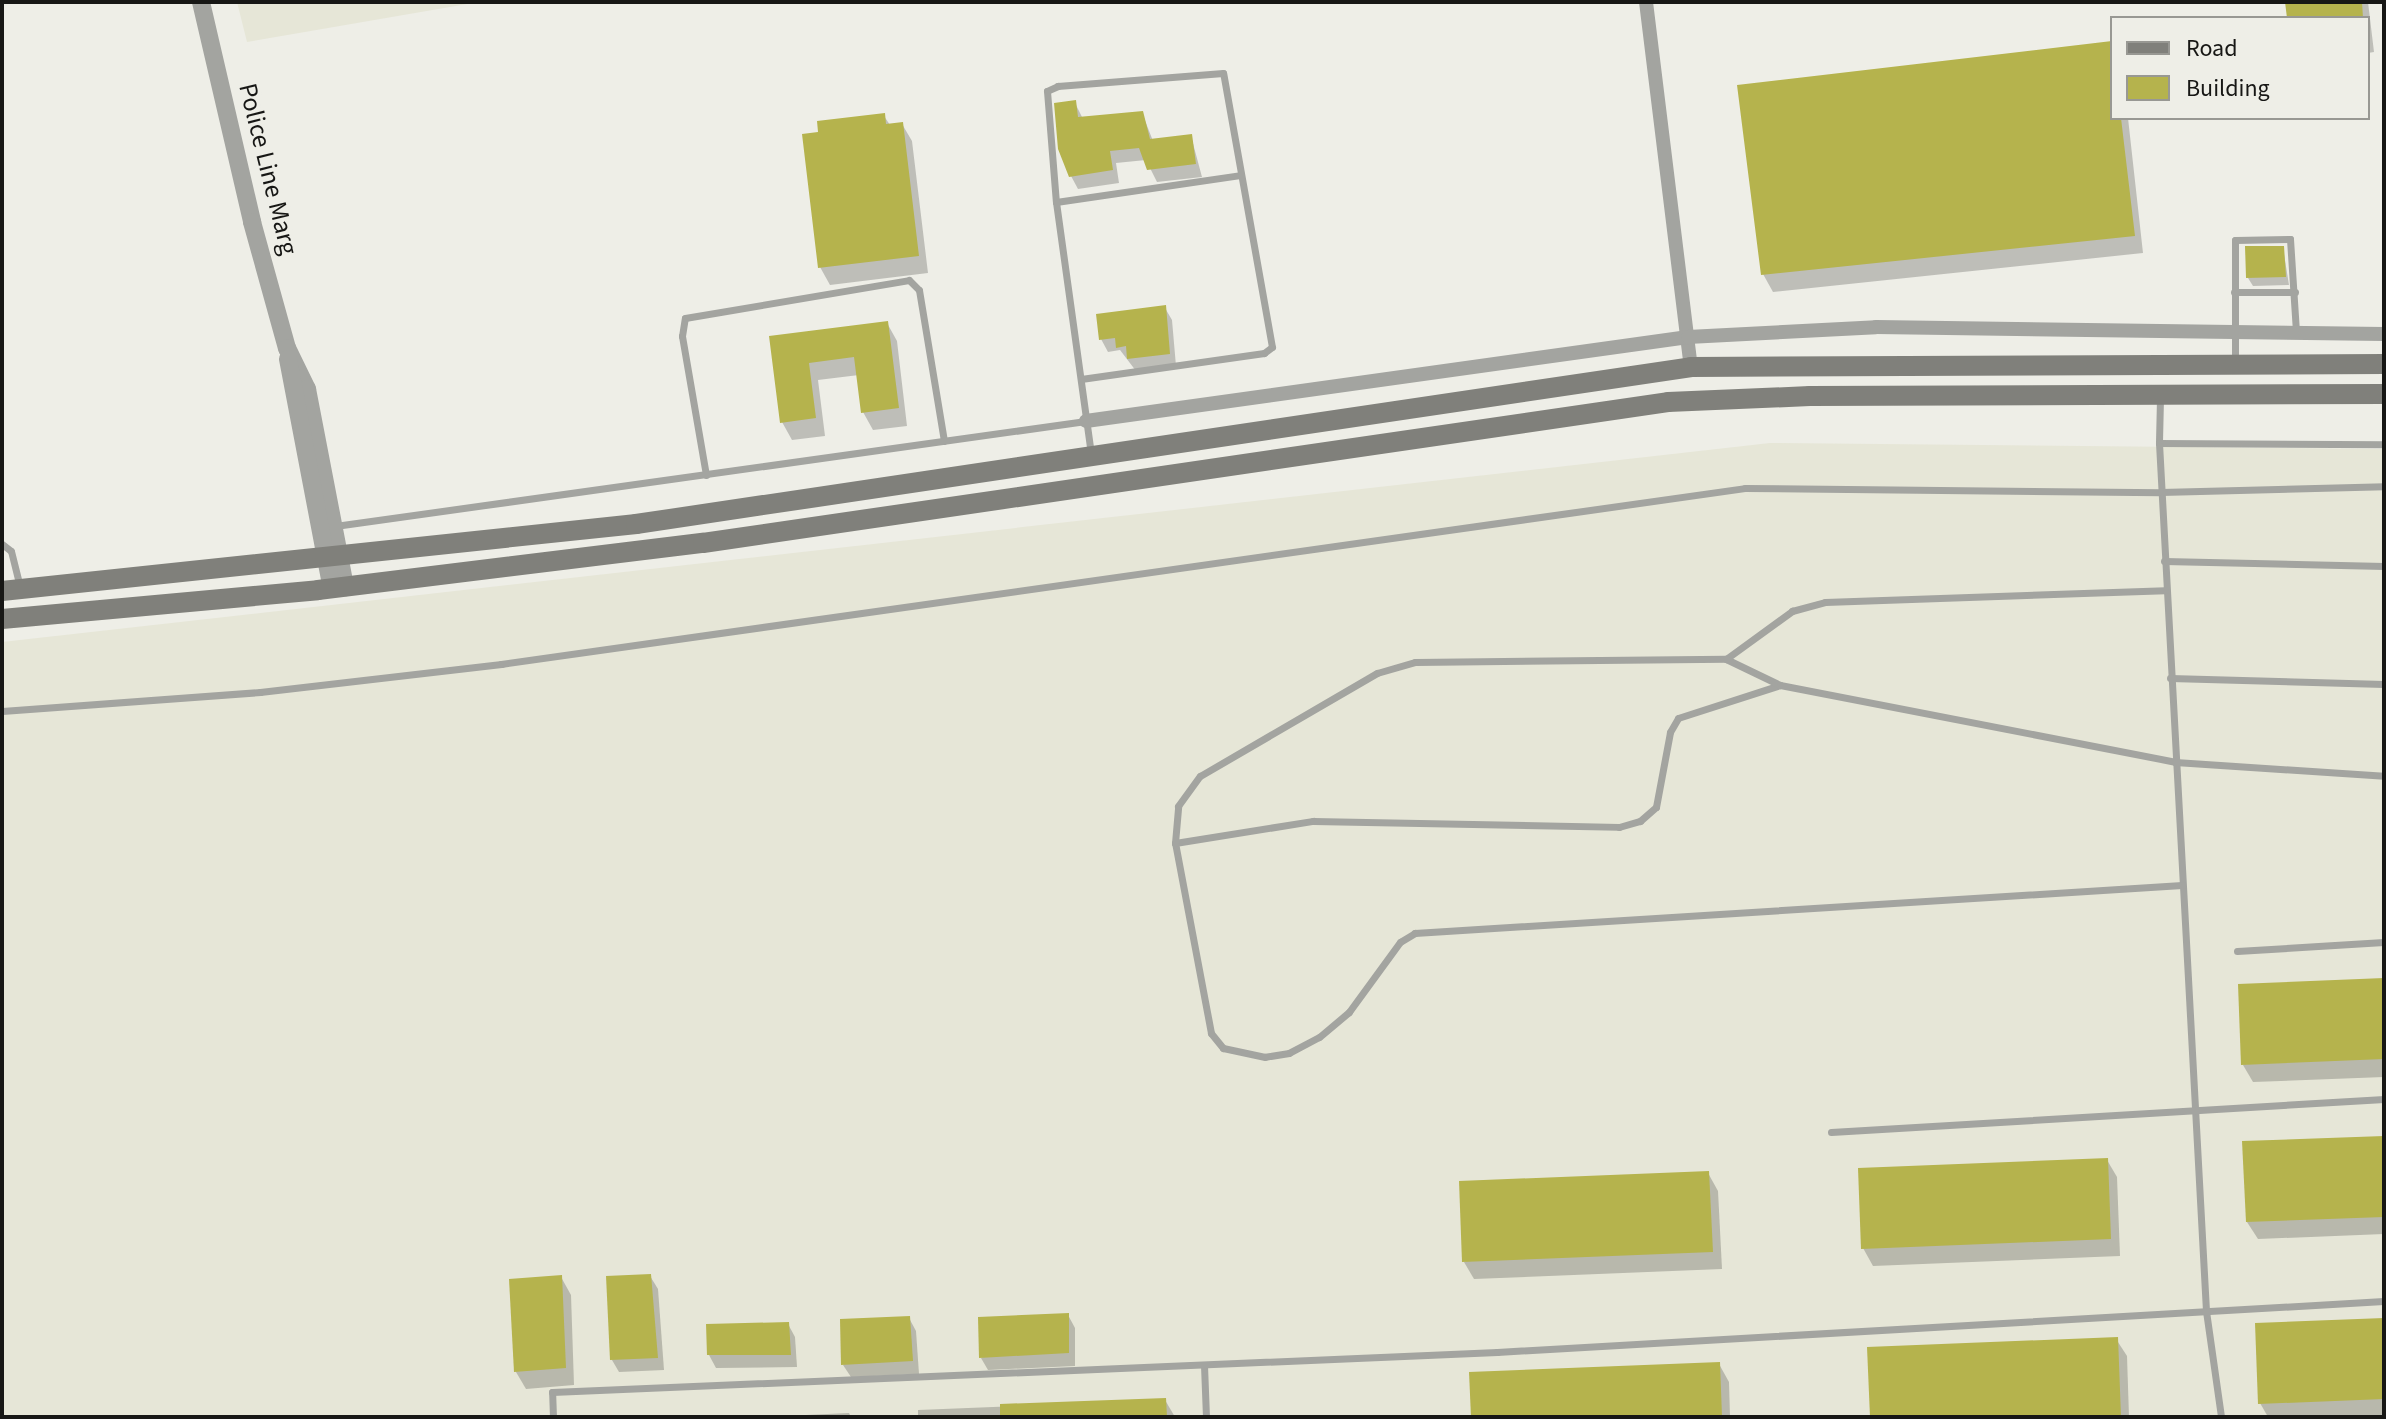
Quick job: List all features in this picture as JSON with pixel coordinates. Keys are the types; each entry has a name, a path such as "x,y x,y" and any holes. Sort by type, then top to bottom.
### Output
{"main road":[{"path":"11,590 636,524 1092,459 1691,367 2384,364"},
{"path":"2,619 338,588 703,543 1668,402 2384,394"}],"street":[{"name":"Police Line Marg","path":"201,2 287,348 290,391 327,528 338,588"},
{"path":"1646,2 1691,367"},
{"path":"1086,421 1688,337 1876,327 2384,334"}],"lane":[{"path":"1081,379 1269,351 1273,339 1223,73 1058,86 1046,96 1056,202 1092,459"},
{"path":"1056,202 1240,175"},
{"path":"2235,363 2233,244 2242,237 2290,239 2296,333"},
{"path":"706,475 682,336 685,318 909,280 919,290 944,441"},
{"path":"2234,292 2295,292"},
{"path":"2160,395 2165,590 2206,1311 2221,1417"},
{"path":"327,528 1086,421"},
{"path":"2159,443 2384,444"},
{"path":"2,711 260,692 501,664 1745,488 2161,492 2384,486"},
{"path":"2,544 11,551 11,590"},
{"path":"2164,561 2384,566"},
{"path":"1726,659 1792,611 1825,602 2165,590"},
{"path":"2182,885 1415,933 1400,942 1349,1012 1329,1029 1289,1053 1265,1057 1223,1048 1211,1033 1175,843 1178,806 1200,776 1377,673 1415,662 1726,659 1780,685 2175,762 2384,776"},
{"path":"2170,678 2384,684"},
{"path":"1175,843 1313,821 1619,827 1640,821 1656,807 1670,732 1678,718 1780,685"},
{"path":"2237,951 2384,942"},
{"path":"1831,1132 2195,1113 2384,1099"},
{"path":"553,1417 552,1392 1204,1365 2384,1301"},
{"path":"1204,1365 1206,1417"}],"shaded area":[{"path":"237,2 479,2 247,42"},
{"path":"1770,443 2384,449 2384,1417 2,1417 2,642"}],"building":[{"path":"2285,2 2362,2 2363,16 2287,16"},
{"path":"2110,41 2110,120 2121,120 2135,236 1761,275 1737,85"},
{"path":"1076,100 1078,117 1143,111 1150,139 1192,134 1196,164 1147,170 1139,148 1110,151 1113,170 1069,177 1058,149 1054,103"},
{"path":"885,113 886,124 903,122 919,256 818,268 802,134 818,132 817,121"},
{"path":"2245,246 2284,246 2286,277 2246,278"},
{"path":"1166,305 1170,354 1127,359 1126,346 1116,348 1115,338 1099,340 1096,314"},
{"path":"888,321 899,408 861,413 854,357 809,363 816,418 780,423 769,336"},
{"path":"2384,978 2384,1059 2241,1065 2238,984"},
{"path":"2384,1136 2384,1217 2246,1222 2242,1141"},
{"path":"2108,1158 2111,1239 1861,1249 1858,1168"},
{"path":"1709,1171 1713,1252 1462,1262 1459,1181"},
{"path":"651,1274 658,1358 610,1360 606,1276"},
{"path":"562,1275 566,1368 514,1372 509,1279"},
{"path":"1069,1313 1069,1353 979,1358 978,1317"},
{"path":"910,1316 913,1361 841,1365 840,1319"},
{"path":"2384,1318 2384,1399 2258,1404 2255,1323"},
{"path":"789,1322 791,1355 707,1355 706,1324"},
{"path":"2118,1337 2121,1417 1870,1417 1867,1347"},
{"path":"1720,1362 1722,1417 1471,1417 1469,1372"},
{"path":"1166,1398 1167,1417 1000,1417 1000,1404"}]}
